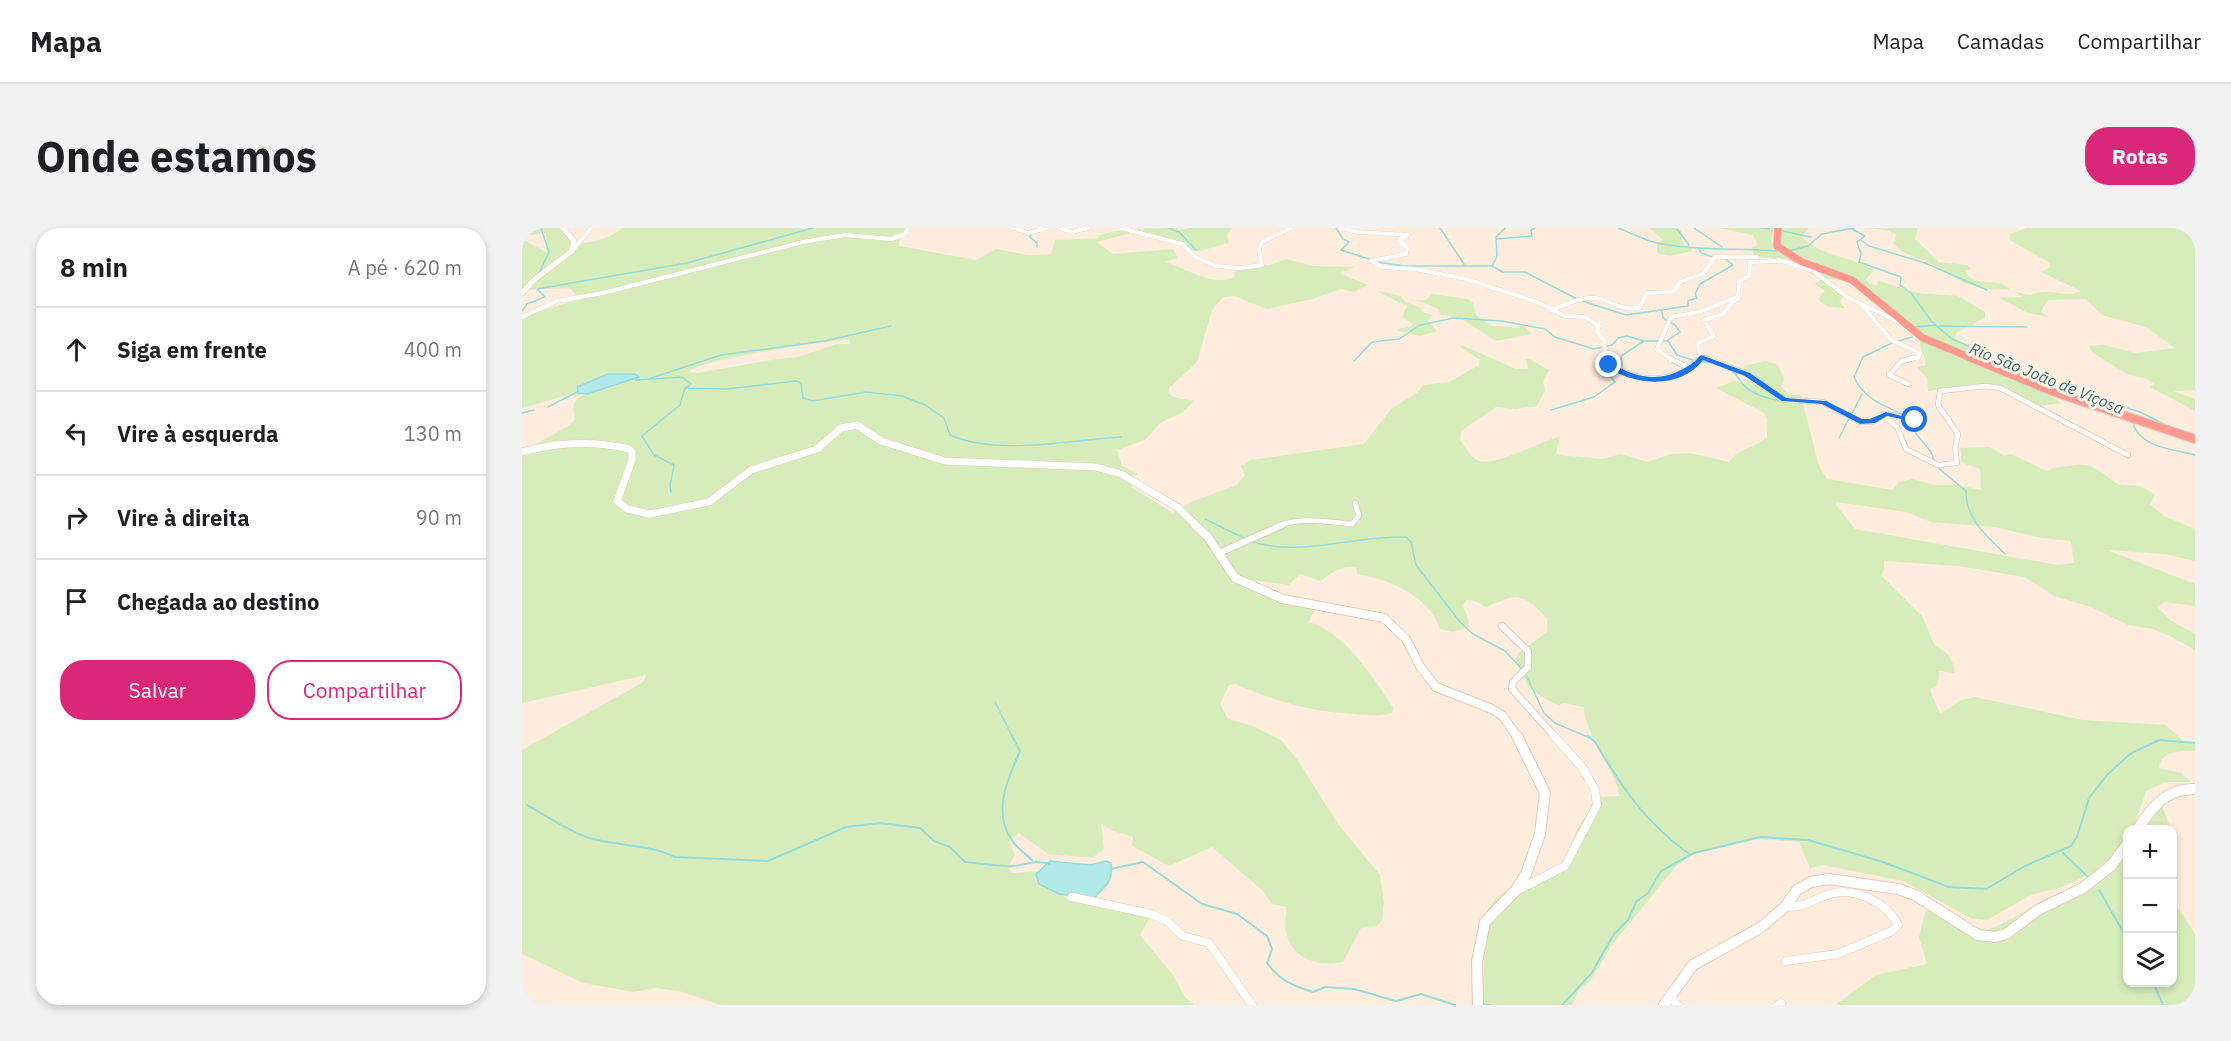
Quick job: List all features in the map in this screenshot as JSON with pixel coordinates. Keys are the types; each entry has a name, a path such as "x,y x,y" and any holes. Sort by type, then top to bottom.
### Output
{"highway":[{"path":"1778,228 1775,240 1781,251 1864,288 1876,296 1899,322 1923,338 2054,392 2195,439"}],"street":[{"path":"563,228 574,241 573,250"},
{"path":"522,293 542,274 567,258 591,228"},
{"path":"522,317 557,302 608,292 799,243 845,235 891,239 905,234 908,228"},
{"path":"1015,228 1028,233 1047,228"},
{"path":"1060,228 1072,231 1088,228"},
{"path":"1121,228 1182,244 1199,260 1216,266 1235,268 1262,264 1259,253 1262,242 1291,228"},
{"path":"1341,228 1356,233 1397,232 1407,234 1399,240 1407,253 1398,257 1371,261 1380,266 1437,272 1466,279 1537,302 1551,310 1593,321 1599,326 1597,331 1604,341 1607,363 1624,373 1656,381 1671,378 1689,368 1701,357"},
{"path":"1551,310 1590,297 1622,308 1638,308 1647,293 1673,292 1680,282 1704,273 1715,256 1780,261 1812,270 1844,294 1899,322"},
{"path":"1701,357 1698,343 1714,334 1704,320 1725,312 1739,296 1739,282 1749,276 1751,261 1780,261"},
{"path":"1689,368 1671,360 1657,349 1658,342 1666,333 1668,320 1679,313 1699,312 1723,298 1739,296"},
{"path":"1861,303 1891,340 1920,353 1919,357 1902,361 1889,375 1908,384"},
{"path":"1701,357 1748,375 1785,400 1823,402 1860,422 1872,422 1889,414 1915,420"},
{"path":"1883,415 1897,427 1906,449 1939,465 1954,465 1957,463 1955,448 1958,435 1938,405 1940,391 1995,387 2025,399 2128,455"},
{"path":"522,452 564,442 599,444 628,450 632,452 632,460 617,497 618,504 636,512 656,513 710,502 751,470 817,449 837,431 857,425 881,441 945,462 1096,467 1121,474 1177,507 1208,537 1235,578 1275,596 1306,605 1384,618 1406,639 1420,668 1436,687 1492,709 1507,721 1540,780 1546,799 1534,853 1516,890 1485,922 1477,962 1478,1005"},
{"path":"1219,553 1288,522 1311,520 1352,524 1359,515 1355,503"},
{"path":"1502,626 1528,651 1528,667 1513,682 1512,689 1536,713 1554,738 1575,758 1591,781 1597,798 1595,812 1579,835 1565,866 1516,890"},
{"path":"2141,825 2163,795 2183,788 2195,789"},
{"path":"1671,1002 1693,965 1760,928 1785,907 1797,891 1811,882 1829,879 1898,889 1915,896 1978,935 1995,937 2006,934 2038,910 2083,888 2112,865 2123,849"},
{"path":"1785,907 1808,907 1830,894 1843,892 1880,906 1895,918 1898,925 1892,931 1838,954 1786,961"},
{"path":"1072,897 1151,914 1167,921 1183,936 1209,943 1252,1005"}],"green space":[{"path":"522,228 562,228 572,240 587,243 600,240 622,228 907,228 899,242 900,246 976,260 996,249 1029,255 1051,254 1055,240 1100,238 1097,236 1125,230 1177,228 1177,231 1189,228 1232,228 1227,235 1229,243 1199,251 1190,251 1186,243 1138,231 1097,242 1113,254 1173,249 1178,258 1164,262 1216,280 1234,277 1235,271 1257,265 1270,265 1286,259 1313,266 1355,267 1339,273 1368,285 1354,292 1341,289 1312,299 1267,309 1234,296 1223,297 1212,310 1197,362 1169,388 1168,393 1173,397 1194,401 1183,412 1160,423 1145,440 1117,450 1122,466 1138,474 1133,477 1131,487 1173,513 1191,502 1237,485 1245,475 1241,466 1250,460 1364,444 1391,409 1418,392 1423,385 1449,382 1479,365 1480,360 1460,347 1462,345 1516,369 1528,369 1526,359 1529,359 1549,370 1543,382 1545,390 1537,406 1516,409 1496,407 1461,431 1460,440 1475,459 1482,462 1503,458 1560,437 1556,453 1560,455 1602,459 1621,454 1647,462 1671,454 1690,453 1729,462 1738,453 1767,437 1767,419 1764,413 1716,388 1734,381 1746,384 1749,374 1744,371 1744,366 1766,361 1778,365 1784,379 1781,387 1790,395 1801,395 1819,466 1827,479 1893,490 1898,483 1912,479 1935,485 1958,485 1981,490 1980,469 1962,463 1960,448 1990,447 2005,456 2011,454 2047,471 2058,467 2090,466 2120,485 2137,486 2148,490 2155,495 2150,504 2164,516 2195,529 2195,561 2165,554 2107,550 2195,584 2195,606 2165,602 2157,607 2170,620 2195,634 2195,650 2152,629 2128,625 2091,607 2054,596 2024,577 1959,566 1884,561 1884,570 1881,575 1922,616 1934,644 1948,654 1954,666 1954,673 1939,671 1938,684 1930,690 1940,714 1961,700 1975,697 2083,720 2166,725 2183,741 2195,742 2195,751 2168,755 2164,757 2158,768 2181,773 2191,782 2165,782 2146,791 2134,825 2123,825 2123,842 2112,857 2091,874 2062,887 2031,895 1987,920 1972,919 1903,881 1823,865 1810,868 1799,842 1759,839 1696,853 1677,865 1612,945 1590,981 1579,989 1572,1005 1482,1005 1486,915 1491,904 1508,890 1541,876 1561,863 1589,811 1593,797 1620,796 1612,774 1588,726 1584,707 1564,703 1559,705 1543,698 1526,683 1522,676 1516,659 1519,653 1547,632 1547,618 1530,603 1518,597 1505,599 1486,607 1473,600 1467,600 1463,605 1469,622 1467,628 1453,632 1440,629 1435,617 1417,598 1395,585 1358,574 1356,568 1347,567 1337,570 1321,581 1300,574 1289,585 1245,579 1278,594 1319,604 1308,622 1321,627 1346,645 1377,683 1393,708 1392,713 1377,715 1306,708 1235,684 1229,685 1220,704 1228,719 1253,726 1281,740 1296,758 1338,824 1380,875 1384,902 1382,920 1377,926 1361,928 1343,962 1315,962 1293,948 1286,931 1286,907 1272,904 1263,891 1212,847 1169,866 1132,846 1133,837 1111,830 1101,823 1104,849 1092,858 1048,854 1019,833 1009,842 1015,855 1008,867 1012,873 1039,871 1068,900 1142,914 1149,919 1140,935 1172,974 1185,997 1194,1005 721,1005 679,991 656,988 634,992 583,983 522,954 522,750 638,685 644,681 646,675 522,703 522,452 570,425 575,419 574,404 577,399 592,391 632,379 638,375 608,374 577,387 576,390 581,395 575,397 571,394 522,408 522,316 599,294 576,295 570,288 522,290 522,239 546,252 546,233 522,236","holes":["848,339 851,344 837,344 798,357 698,373 689,372 714,362 789,347","1836,502 1906,512 1931,522 1994,527 2042,538 2071,541 2074,563 2058,565 1855,529"]},
{"path":"1649,228 1675,228 1681,231 1683,244 1691,247 1692,251 1670,256 1657,253 1657,244 1662,239"},
{"path":"1719,228 1774,228 1771,241 1779,251 1842,278 1827,279 1845,296 1839,301 1845,308 1829,307 1820,302 1819,298 1825,291 1815,284 1821,280 1817,276 1776,259 1754,256 1752,247 1758,245 1753,235"},
{"path":"1781,228 1809,228 1802,237 1810,244 1874,270 1866,279 1869,284 1878,285 1877,281 1917,293 1958,296 1985,312 1985,318 1956,333 1955,338 1974,348 2007,358 2004,360 2023,376 1922,335 1868,288 1795,256 1778,244"},
{"path":"1866,228 1918,228 1915,239 1939,262 1967,265 1971,269 1965,271 1969,277 1975,280 2000,283 2010,290 1986,289 1964,283 1928,262 1902,252 1893,243 1896,235 1890,231"},
{"path":"2027,228 2195,228 2195,390 2173,391 2195,399 2195,411 2150,387 2154,384 2147,379 2127,374 2093,353 2089,346 2104,345 2135,353 2175,348 2146,327 2102,315 2086,299 2048,300 2041,311 2047,317 2028,313 1999,298 2023,297 2015,292 2031,295 2045,292 2069,294 2081,291 2041,272 2050,267 2050,263 2010,240 2010,234"},
{"path":"1378,292 1400,296 1406,302 1421,308 1422,312 1433,315 1428,321 1437,331 1420,336 1398,331 1397,329 1410,327 1413,324 1402,317 1407,306"},
{"path":"1432,294 1468,299 1473,303 1476,315 1492,326 1520,328 1519,326 1523,325 1532,334 1496,341 1461,319 1440,314 1439,310 1434,307 1405,298 1426,300"},
{"path":"1919,339 2032,384 2061,403 2034,407 1998,388 1955,387 1928,391 1927,378 1917,367 1926,365"},
{"path":"2162,806 2169,825 2148,825"},
{"path":"2123,855 2123,987 2177,987 2177,906 2195,934 2195,1005 1835,1005 1876,975 1927,964 1919,937 1926,909 1964,924 1993,928 2054,895 2080,894 2090,890 2115,866"}],"water":[{"path":"608,374 635,374 639,377 587,394 578,393 577,387"},
{"path":"1050,861 1090,865 1106,861 1111,863 1110,879 1093,899 1059,894 1039,884 1036,874"}],"waterway":[{"path":"522,233 531,228"},
{"path":"538,275 549,252 541,228"},
{"path":"537,289 687,263 813,228"},
{"path":"1168,228 1179,232 1196,250"},
{"path":"1336,228 1343,239 1349,242 1341,250 1369,259"},
{"path":"1440,228 1464,264"},
{"path":"1492,266 1497,257 1496,237 1505,228"},
{"path":"1497,239 1532,236 1531,230 1535,228"},
{"path":"1618,228 1656,243 1676,246 1777,251"},
{"path":"1694,228 1722,247"},
{"path":"1761,228 1769,229"},
{"path":"1789,251 1808,246 1822,234 1854,228"},
{"path":"1677,229 1689,245"},
{"name":"Rio São João de Viçosa","path":"1852,229 1865,236 1857,242 1861,254 1859,262 1901,277 1900,285 1911,293 1936,325"},
{"path":"1782,231 1811,237"},
{"path":"1031,233 1030,237 1037,243 1037,247"},
{"path":"1861,240 1869,246 1925,263 1987,290"},
{"path":"1699,249 1701,253 1713,257"},
{"path":"1582,301 1626,315 1688,306 1688,301 1697,298 1695,294 1700,284 1733,265 1724,258"},
{"path":"1377,262 1405,266 1492,266"},
{"path":"1492,266 1503,272 1525,272 1577,299"},
{"path":"522,311 527,304 545,297 538,290"},
{"path":"1644,341 1667,341 1680,332 1675,325 1663,318 1662,312"},
{"path":"1354,361 1372,342 1399,339 1420,325 1454,318 1502,321 1545,329 1555,337 1594,349 1612,345 1618,338 1627,336 1644,341"},
{"path":"1916,327 1936,325"},
{"name":"Rio São João de Viçosa","path":"1936,325 1952,339 2057,385 2140,412 2164,424"},
{"path":"651,378 721,355 824,341 891,326"},
{"path":"1939,326 2027,327"},
{"path":"1899,341 1912,337"},
{"path":"1551,410 1594,397 1615,382 1608,374 1622,365 1621,356 1644,341"},
{"path":"1668,341 1677,355 1696,361"},
{"path":"1894,342 1863,357 1854,377 1858,385 1869,396 1906,416"},
{"path":"1700,362 1711,362"},
{"path":"1729,369 1750,391 1766,398 1783,401"},
{"path":"636,380 682,377 691,384 685,388"},
{"path":"685,388 726,389 796,381 801,383 803,398 812,401 866,392 902,396 925,405 944,418 950,435 990,445 1034,445 1121,437"},
{"path":"671,492 674,465 654,455 642,436 680,405 685,388"},
{"path":"548,407 577,392"},
{"path":"1839,438 1862,394"},
{"path":"522,413 534,410"},
{"path":"1906,421 1931,452 1934,460"},
{"name":"Rio São João de Viçosa","path":"2133,423 2137,431 2150,443 2195,455"},
{"path":"1937,467 1966,491 1973,519 2005,554"},
{"path":"1205,519 1246,539"},
{"path":"1251,541 1269,546 1307,547 1387,537 1406,537 1411,542 1416,565 1460,622 1473,634 1505,651 1522,669"},
{"path":"1525,673 1544,713 1555,723 1590,738"},
{"path":"995,702 1012,736"},
{"path":"1012,736 1020,751 1004,795 1003,818 1014,843 1032,860"},
{"path":"1588,736 1595,742 1615,775 1647,816 1673,842 1689,854"},
{"name":"Rio São João de Viçosa","path":"1562,1005 1591,974 1614,934 1628,920 1636,902 1648,893 1661,871 1694,853 1760,837 1808,840 1883,862 1949,887 1986,889 2025,866 2071,846 2077,837 2089,798 2107,775 2130,754 2159,740 2195,743"},
{"path":"527,805 589,838 644,847 675,857 768,861 846,827 880,823 920,828 934,841 950,847 965,862 1009,866 1034,862 1050,864"},
{"path":"2063,853 2089,878"},
{"path":"1111,869 1143,862 1202,904 1237,914 1267,936 1272,949 1267,963 1272,969 1287,982 1299,987 1313,992 1325,987 1354,989 1396,1001 1421,994 1455,1005"},
{"path":"2099,890 2124,933"},
{"path":"2155,987 2163,1005"},
{"path":"1481,1004 1490,1005"}],"route":[{"path":"1609,365 1624,373 1656,381 1675,376 1696,364 1701,357 1748,375 1785,400 1823,402 1860,422 1872,422 1886,414 1915,420"}]}
